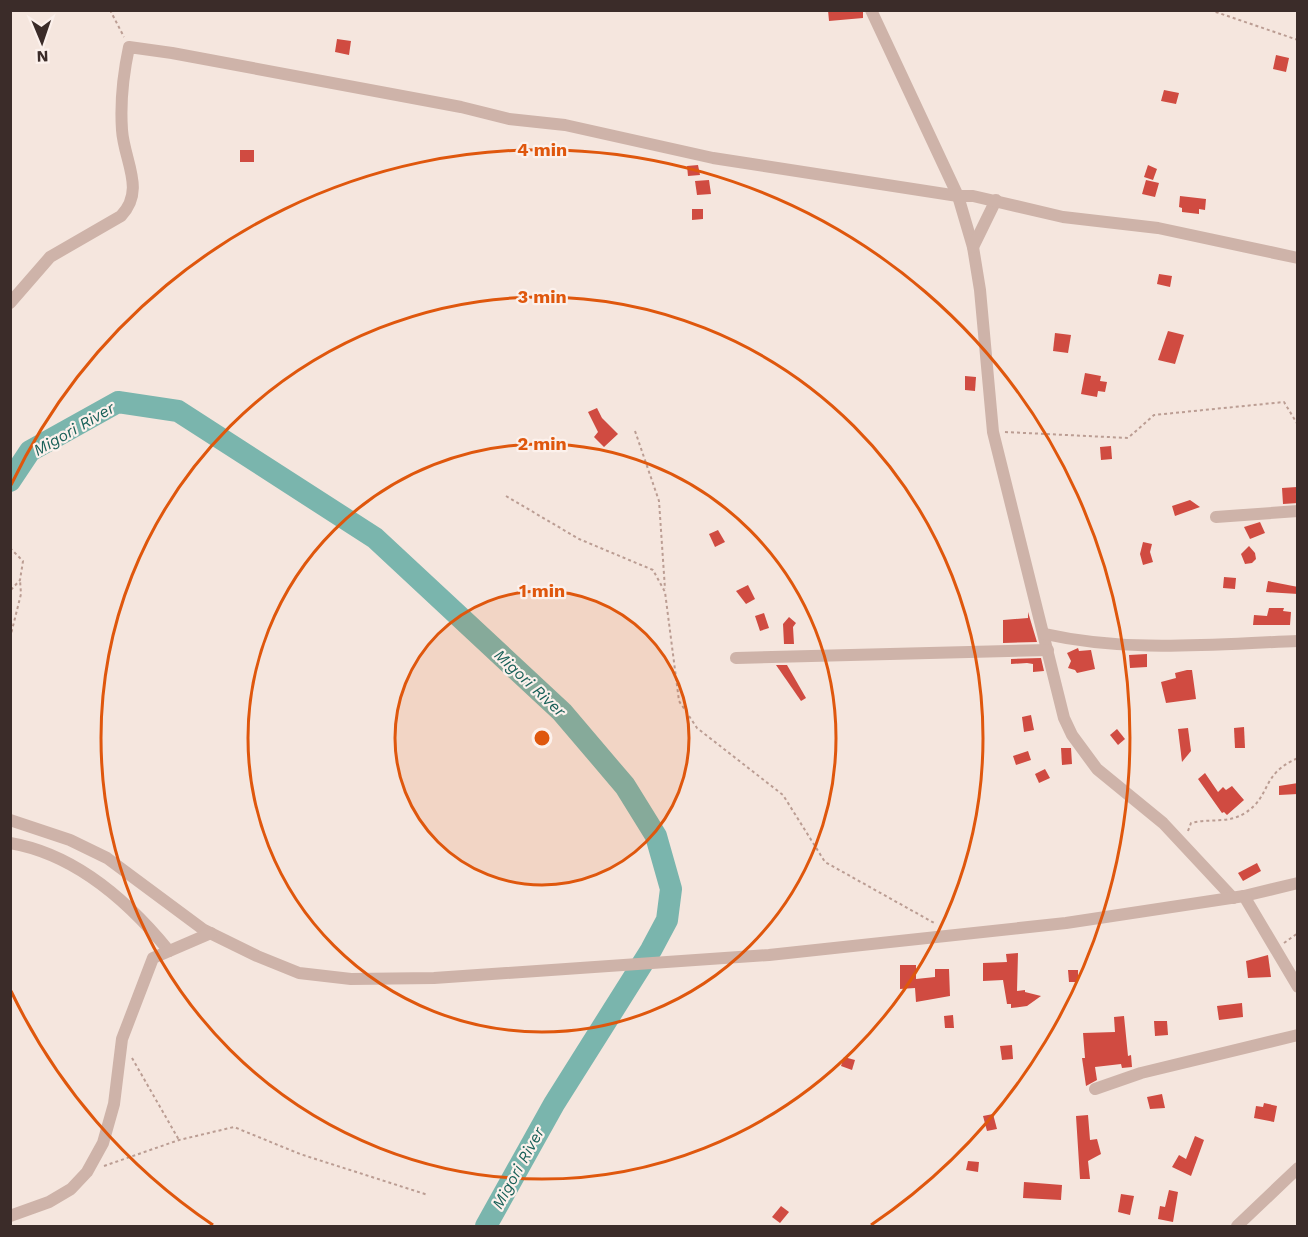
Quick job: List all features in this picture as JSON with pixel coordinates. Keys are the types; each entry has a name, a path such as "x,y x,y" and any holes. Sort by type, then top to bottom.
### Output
{"street":[{"path":"872,10 958,196 973,247 979,281 993,432 1064,718 1088,760 1109,781 1163,823 1238,897 1276,948 1298,987"},
{"path":"10,303 50,257 121,216 129,208 134,186 122,132 121,91 129,47 461,107 508,119 565,125 713,158 996,200 1063,217 1158,228 1298,258"},
{"path":"973,247 996,200"},
{"path":"1216,517 1298,511"},
{"path":"1045,634 1108,645 1164,647 1298,640"},
{"path":"736,658 1048,650"},
{"path":"10,820 26,823 70,840 107,858 212,933 299,973 351,979 434,978 769,955 1066,923 1238,897 1298,883"},
{"path":"10,843 50,855 115,895 136,913 168,951"},
{"path":"10,1216 49,1202 71,1189 87,1172 104,1143 111,1123 122,1039 153,958 197,942 212,933"},
{"path":"1095,1089 1142,1073 1298,1035"},
{"path":"1237,1227 1298,1168"}],"path":[{"path":"110,10 129,47"},
{"path":"1210,10 1298,40"},
{"path":"993,432 1128,438 1154,415 1284,402 1298,425"},
{"path":"635,431 658,501 665,592 679,701 697,728 783,795 825,862 954,934"},
{"path":"506,496 579,539 653,570 665,592"},
{"path":"10,548 23,561 20,580 21,594 10,638"},
{"path":"10,591 20,580"},
{"path":"1182,844 1191,823 1204,819 1226,821 1245,813 1261,799 1271,775 1298,758"},
{"path":"1276,948 1298,933"},
{"path":"122,1039 179,1140"},
{"path":"87,1172 179,1140 234,1127 300,1154 428,1195"}],"building":[{"path":"828,10 863,10 863,18 829,21"},
{"path":"337,39 351,41 349,55 335,52"},
{"path":"1276,55 1289,58 1286,72 1273,69"},
{"path":"1164,90 1179,93 1176,104 1161,101"},
{"path":"240,150 254,150 254,162 240,162"},
{"path":"698,165 700,175 688,176 687,166"},
{"path":"1148,165 1157,169 1153,180 1144,177"},
{"path":"709,180 711,194 697,195 695,181"},
{"path":"1146,180 1159,183 1155,197 1142,194"},
{"path":"1180,196 1206,199 1205,210 1199,209 1199,214 1182,212 1182,208 1179,207"},
{"path":"692,209 703,209 703,219 692,220"},
{"path":"1159,274 1172,276 1170,287 1157,284"},
{"path":"1168,331 1184,335 1175,364 1158,360"},
{"path":"1055,333 1071,335 1068,353 1053,351"},
{"path":"1085,373 1101,376 1100,381 1107,382 1105,392 1098,391 1097,397 1081,394"},
{"path":"965,376 976,377 975,391 965,390"},
{"path":"597,408 602,418 618,434 604,447 594,437 598,432 588,412"},
{"path":"1111,446 1112,459 1101,460 1100,447"},
{"path":"1297,487 1298,503 1283,504 1282,488"},
{"path":"1190,500 1200,507 1175,516 1172,506"},
{"path":"1260,522 1265,533 1250,539 1244,527"},
{"path":"718,530 725,542 715,547 709,534"},
{"path":"1143,542 1152,544 1150,552 1153,562 1143,565 1140,554"},
{"path":"1249,546 1255,553 1256,559 1252,563 1245,564 1241,554"},
{"path":"1224,577 1236,578 1235,589 1223,588"},
{"path":"1268,581 1298,587 1298,594 1266,592"},
{"path":"748,585 755,599 746,604 736,591"},
{"path":"1269,608 1284,608 1283,611 1291,612 1290,625 1253,625 1254,615 1267,616"},
{"path":"1028,612 1037,642 1003,643 1003,620 1028,618"},
{"path":"764,613 769,628 760,631 755,616"},
{"path":"789,617 796,623 793,627 794,644 784,644 783,624"},
{"path":"1078,648 1079,651 1091,650 1095,669 1077,673 1068,668 1071,661 1067,653"},
{"path":"1147,654 1147,667 1130,668 1129,655"},
{"path":"1041,658 1044,671 1033,672 1033,664 1011,664 1011,659"},
{"path":"776,665 787,665 806,698 801,701"},
{"path":"1192,670 1196,699 1166,703 1161,682 1176,678 1175,673"},
{"path":"1031,715 1034,730 1024,732 1022,717"},
{"path":"1244,727 1245,748 1235,748 1234,728"},
{"path":"1188,728 1191,751 1182,762 1178,729"},
{"path":"1117,729 1125,739 1118,745 1110,735"},
{"path":"1061,748 1071,748 1072,764 1062,765"},
{"path":"1028,751 1031,760 1016,765 1013,756"},
{"path":"1045,769 1050,778 1039,783 1035,774"},
{"path":"1205,773 1218,792 1223,787 1226,790 1232,786 1244,800 1227,815 1222,813 1198,779"},
{"path":"1298,783 1298,794 1279,795 1279,786"},
{"path":"1257,863 1261,871 1243,881 1238,873"},
{"path":"1018,953 1017,991 1025,990 1025,992 1041,996 1027,1006 1011,1008 1011,1004 1007,1004 1003,980 983,981 983,963 1007,962 1006,954"},
{"path":"1268,955 1271,977 1248,978 1246,961"},
{"path":"900,965 916,965 916,979 935,977 935,969 949,969 950,996 916,1002 915,988 900,989"},
{"path":"1068,970 1078,970 1078,982 1069,982"},
{"path":"1242,1003 1243,1017 1219,1020 1217,1006"},
{"path":"953,1015 954,1028 945,1028 944,1016"},
{"path":"1124,1016 1128,1056 1131,1055 1132,1067 1122,1068 1121,1064 1095,1067 1097,1080 1086,1086 1082,1058 1085,1058 1083,1033 1115,1032 1114,1017"},
{"path":"1154,1021 1167,1021 1168,1035 1155,1036"},
{"path":"1012,1045 1013,1059 1002,1060 1000,1046"},
{"path":"844,1057 855,1060 852,1070 841,1066"},
{"path":"1162,1094 1165,1108 1150,1109 1147,1097"},
{"path":"1264,1103 1277,1106 1274,1122 1254,1118 1256,1106 1263,1107"},
{"path":"993,1114 997,1129 987,1131 983,1116"},
{"path":"1088,1115 1090,1140 1097,1139 1101,1154 1088,1161 1090,1179 1080,1179 1076,1116"},
{"path":"1195,1136 1204,1140 1191,1176 1172,1167 1179,1155 1186,1159"},
{"path":"968,1161 979,1162 978,1172 966,1170"},
{"path":"1024,1182 1062,1185 1061,1200 1023,1198"},
{"path":"1169,1190 1178,1192 1173,1222 1158,1219 1160,1206 1165,1207"},
{"path":"1121,1194 1134,1196 1130,1215 1118,1212"},
{"path":"781,1206 789,1212 780,1223 772,1217"}],"waterway":[{"name":"Migori River","path":"10,481 30,451 118,402 178,411 375,538 562,712 625,786 656,836 671,889 667,920 651,950 554,1104 486,1226"}]}
